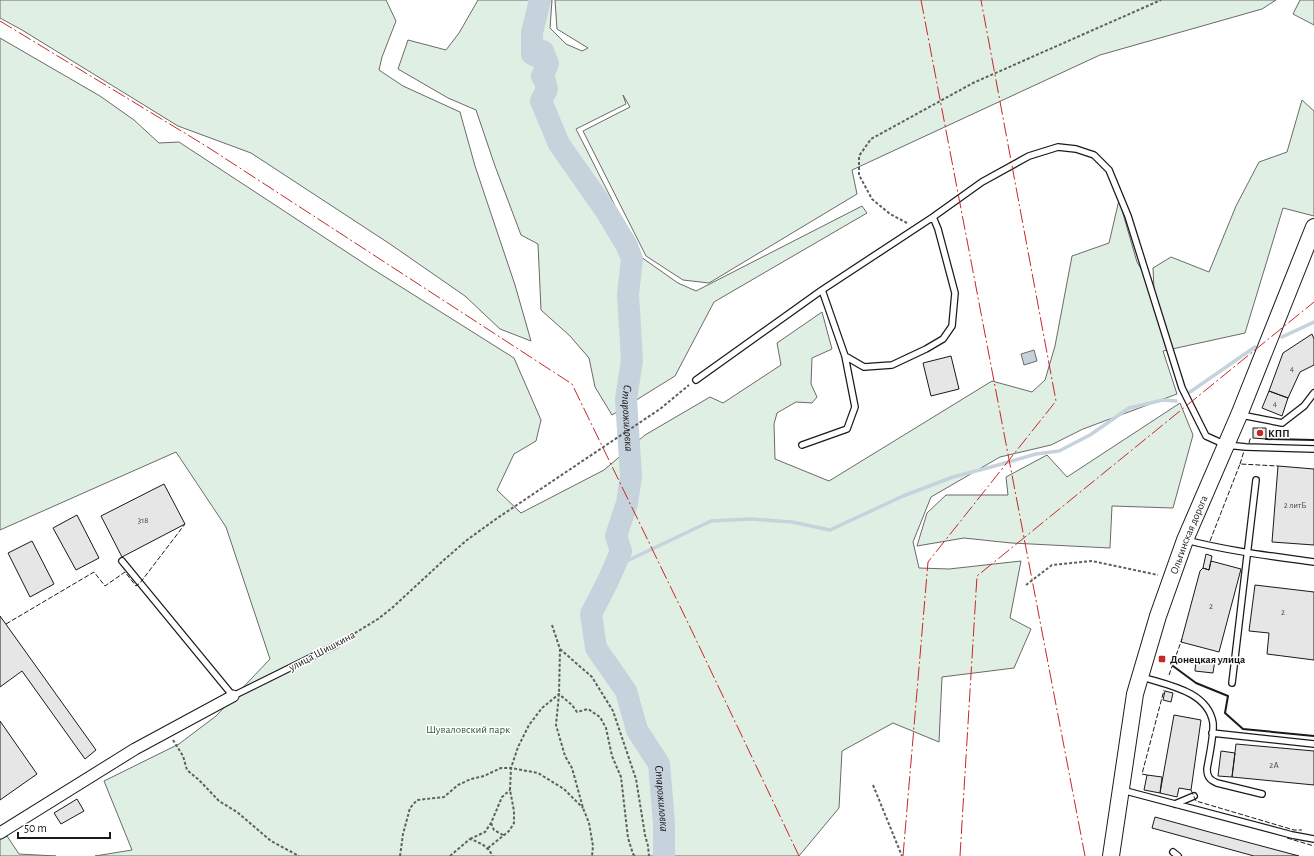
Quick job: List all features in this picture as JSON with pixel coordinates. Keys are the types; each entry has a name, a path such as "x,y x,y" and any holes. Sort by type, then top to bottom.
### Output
{"street":[{"name":"Ольгинская дорога","path":"1111,856 1135,694 1158,616 1185,540 1239,414 1314,227"},
{"name":"улица Шишкина","path":"0,833 135,749 233,696"}],"lane":[{"path":"696,380 822,290 933,217 982,182 1029,156 1058,147 1076,149 1094,155 1109,170 1128,216 1182,388 1206,436 1226,445 1314,449"},
{"path":"845,356 864,367 892,365 943,339 952,326 955,293 938,229 933,217"},
{"path":"802,445 847,429 855,407 845,356 822,290"},
{"path":"1239,414 1282,423 1304,406 1314,393"},
{"path":"1232,683 1256,480"},
{"path":"1185,540 1208,546 1248,553 1314,562"},
{"path":"122,562 233,696"},
{"name":"улица Шишкина","path":"233,696 336,645"},
{"path":"1140,676 1180,689 1194,696 1205,705 1211,716 1213,724 1207,769 1208,778 1217,783 1262,794"},
{"path":"1212,733 1314,744"},
{"path":"1120,790 1292,836 1314,839"},
{"path":"1175,804 1194,796"}],"path":[{"path":"916,228 890,214 872,199 859,175 859,156 871,139 973,83 1161,0"},
{"name":"улица Шишкина","path":"336,645 378,619 392,608 445,559 484,528 660,409 696,380"},
{"path":"1026,585 1052,564 1092,562 1172,578"},
{"path":"552,625 560,649 559,694 556,725 565,756 572,768 583,808 589,823 592,856"},
{"path":"560,649 592,677 613,711 636,778 649,856"},
{"path":"488,848 504,835 514,822 514,811 510,790 511,768 529,726 542,708 559,694"},
{"path":"559,694 572,704 577,712 588,709 600,718 606,728 612,756 621,777 628,838 635,856"},
{"path":"167,731 183,756 187,770 219,801 237,812 271,841 299,856"},
{"path":"400,856 403,834 410,808 417,800 444,797 458,785 501,768 511,768 538,773 564,789 583,808"},
{"path":"874,785 902,856"},
{"path":"450,856 470,839 485,832 491,823 502,797 510,790"},
{"path":"491,823 494,830 504,835"},
{"path":"470,839 483,843 493,856"}],"green space":[{"path":"0,0 386,0 396,21 382,57 379,70 403,86 460,112 475,166 515,285 531,341 500,329 465,296 390,244 251,153 178,126 0,18"},
{"path":"478,0 552,0 550,28 566,44 582,51 588,48 557,29 555,0 1276,0 1262,9 1100,55 852,170 857,194 709,283 683,280 646,256 583,131 630,107 623,95 626,104 576,129 641,257 678,283 696,291 862,206 867,213 714,302 675,376 612,415 595,387 589,358 570,336 541,310 538,244 521,235 476,110 448,98 398,69 408,40 446,50 459,33"},
{"path":"1300,0 1314,0 1314,25 1293,14"},
{"name":"Шуваловский парк","path":"0,38 100,96 134,120 159,143 179,142 371,268 514,358 541,420 536,441 514,454 497,490 521,513 604,470 645,435 710,397 723,403 781,365 777,343 822,312 832,349 812,358 811,384 817,397 812,403 796,402 777,413 774,424 775,459 829,481 992,381 1032,392 1045,380 1055,346 1072,256 1109,243 1119,200 1137,262 1154,290 1153,268 1171,257 1209,272 1236,206 1259,162 1287,152 1302,100 1314,111 1314,216 1283,208 1245,333 1163,351 1177,394 1083,429 1051,445 1000,457 931,497 913,542 919,568 949,569 1021,561 1010,618 1031,629 1014,668 942,677 939,742 893,723 842,751 839,808 799,856 95,856 132,850 104,781 179,744 216,716 270,659 226,527 176,452 0,530"},
{"path":"1180,403 1193,435 1173,508 1112,506 1110,548 1011,543 964,538 917,546 927,513 946,495 1008,495 1006,477 1047,455 1067,477"},
{"path":"7,836 19,854 56,856 0,856 0,840"}],"shaded area":[{"path":"1034,350 1037,361 1024,365 1021,354"}],"building":[{"path":"1312,334 1314,339 1314,365 1300,372 1288,398 1269,391 1283,353"},
{"path":"951,356 959,389 931,396 923,363"},
{"path":"1269,391 1288,398 1282,416 1262,408"},
{"name":"КПП","path":"1253,428 1266,428 1266,439 1253,438"},
{"path":"1278,466 1314,469 1314,545 1272,542"},
{"path":"164,484 185,524 122,557 101,516"},
{"path":"77,515 99,558 76,570 53,528"},
{"path":"32,541 54,584 30,597 8,553"},
{"path":"1206,554 1212,556 1209,570 1203,568"},
{"path":"1211,561 1241,569 1219,652 1181,642 1200,571 1203,568 1209,570"},
{"path":"1255,585 1314,592 1314,660 1267,654 1269,633 1249,631"},
{"path":"0,616 96,750 85,759 22,671 0,687"},
{"path":"1196,658 1215,660 1213,673 1195,671"},
{"path":"1165,691 1173,693 1171,702 1163,700"},
{"path":"1174,715 1201,720 1191,790 1179,788 1177,797 1160,793"},
{"path":"0,721 37,774 0,800"},
{"path":"1236,744 1314,751 1314,785 1232,777"},
{"path":"1221,751 1235,753 1232,777 1218,776"},
{"path":"1147,775 1162,777 1160,793 1144,790"},
{"path":"77,799 84,811 61,824 54,813"},
{"path":"1155,817 1299,856 1254,856 1152,828"}],"waterway":[{"name":"Старожиловка","path":"540,0 532,33 532,54 536,56 543,51 548,64 542,76 547,89 541,101 559,144 606,211 627,246 632,259 628,294 632,360 626,399 631,476 627,503 616,536 621,551 591,614 596,648 626,691 637,730 659,764 664,823 664,856"},
{"path":"1282,337 1314,322"},
{"path":"1190,392 1255,347"},
{"path":"614,567 711,521 751,519 792,522 830,530 903,496 953,477 1036,454 1059,451 1090,435 1129,408 1163,400 1176,401"}],"fence":[{"path":"1249,443 1250,439 1253,438"},
{"path":"1240,464 1244,451"},
{"path":"1210,541 1240,464 1278,466"},
{"path":"6,624 94,572 105,586 125,572 136,586 140,583 185,524"},
{"path":"1169,675 1182,639"},
{"path":"1147,775 1142,774 1164,690"},
{"path":"1191,790 1196,801 1294,830 1302,830"},
{"path":"1287,838 1314,846"}],"wall":[{"path":"1266,439 1314,440"},
{"path":"1173,666 1196,683 1228,696 1225,713 1243,729 1314,736"}],"power":[{"path":"921,0 1085,856"},
{"path":"903,856 928,562 1056,401 981,0"},
{"path":"0,21 206,146 572,384 799,856"},
{"path":"960,856 977,576 1314,302"}],"place":[{"name":"КПП","path":"1260,433"},
{"name":"Донецкая улица","path":"1162,659"}]}
